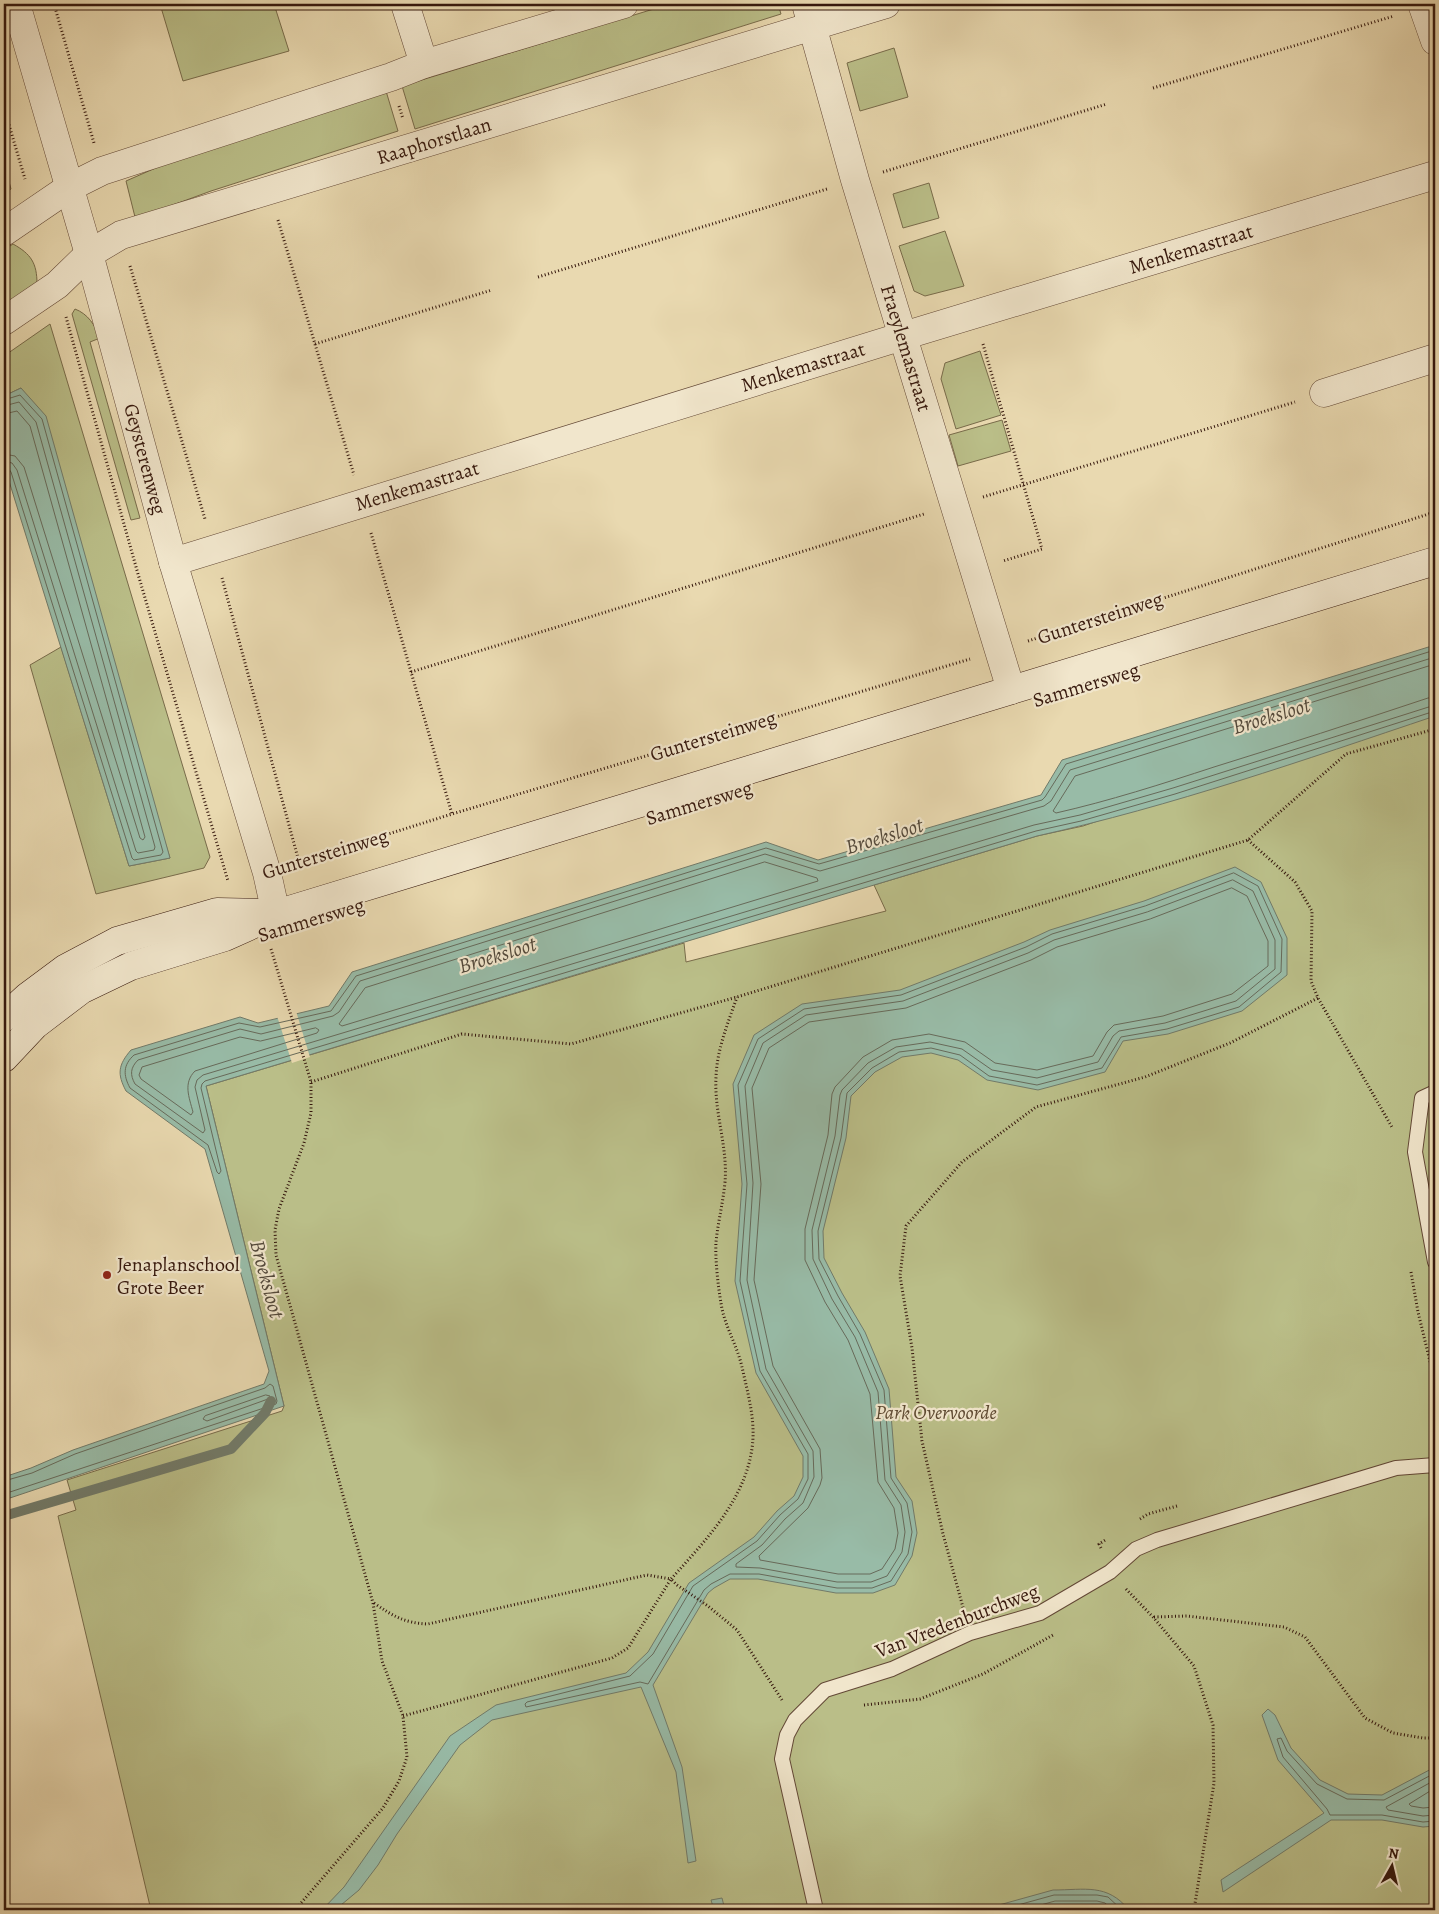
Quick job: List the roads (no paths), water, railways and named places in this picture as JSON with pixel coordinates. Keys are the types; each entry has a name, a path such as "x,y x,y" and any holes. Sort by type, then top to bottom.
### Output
{"street":[{"name":"Geysterenweg","path":"16,4 89,254 173,562 268,873 276,914"},
{"path":"405,4 424,64"},
{"path":"4,232 70,187 102,171 391,77 424,64 624,4"},
{"name":"Raaphorstlaan","path":"4,321 57,285 89,254 121,235 411,148 810,15 886,4"},
{"path":"1423,5 1435,41"},
{"name":"Fraeylemastraat","path":"810,15 855,180 1012,690"},
{"name":"Menkemastraat","path":"173,562 974,314 1435,175"},
{"path":"1324,393 1435,358"},
{"name":"Guntersteinweg","path":"4,1058 35,1025 81,990 131,966 225,937 276,914 1435,561"},
{"name":"Guntersteinweg","path":"4,1018 27,997 66,968 117,941 217,912 276,914"}],"lane":[{"path":"1435,1092 1422,1098 1415,1152 1435,1262"},
{"name":"Van Vredenburchweg","path":"816,1910 782,1759 787,1735 795,1720 826,1690 892,1669 970,1634 1040,1613 1110,1572 1136,1549 1157,1540 1396,1468 1435,1466"}],"water":[{"path":"21,388 46,416 170,858 129,866 4,465 4,396"},
{"path":"1435,645 1435,716 1188,796 1138,811 1037,836 206,1086 284,1406 4,1500 4,1477 73,1450 264,1384 269,1371 205,1149 126,1091 121,1080 120,1070 123,1060 131,1050 240,1017 258,1023 329,1006 352,972 766,842 818,860 1041,795 1062,760"},
{"path":"1235,867 1261,882 1287,938 1287,975 1242,1011 1168,1034 1123,1041 1105,1072 1038,1090 987,1080 958,1060 931,1053 902,1057 875,1072 851,1096 846,1138 823,1231 824,1258 865,1332 889,1389 896,1477 912,1501 917,1533 912,1556 895,1585 873,1593 836,1593 758,1579 730,1579 708,1593 653,1685 682,1767 696,1861 688,1863 676,1772 641,1687 492,1720 460,1745 359,1890 335,1910 322,1910 344,1887 450,1736 496,1705 626,1673 648,1652 689,1583 754,1537 777,1511 794,1496 803,1477 803,1456 756,1373 735,1281 742,1184 733,1084 754,1035 802,1004 900,990 1050,930 1144,901"},
{"path":"1268,1709 1275,1715 1291,1748 1320,1780 1348,1794 1382,1795 1435,1767 1435,1826 1423,1827 1382,1820 1331,1820 1223,1892 1221,1880 1324,1813 1278,1760 1262,1715"},
{"path":"1085,1889 1104,1892 1121,1901 1129,1910 981,1910 1053,1890"},
{"path":"722,1898 725,1910 714,1910 711,1900"}],"waterway":[{"name":"Broeksloot","path":"4,1516 231,1449 265,1413 271,1401"}],"place":[{"name":"Jenaplanschool Grote Beer","path":"107,1275"}],"park label":[{"name":"Park Overvoorde","path":"936,1412"}]}
